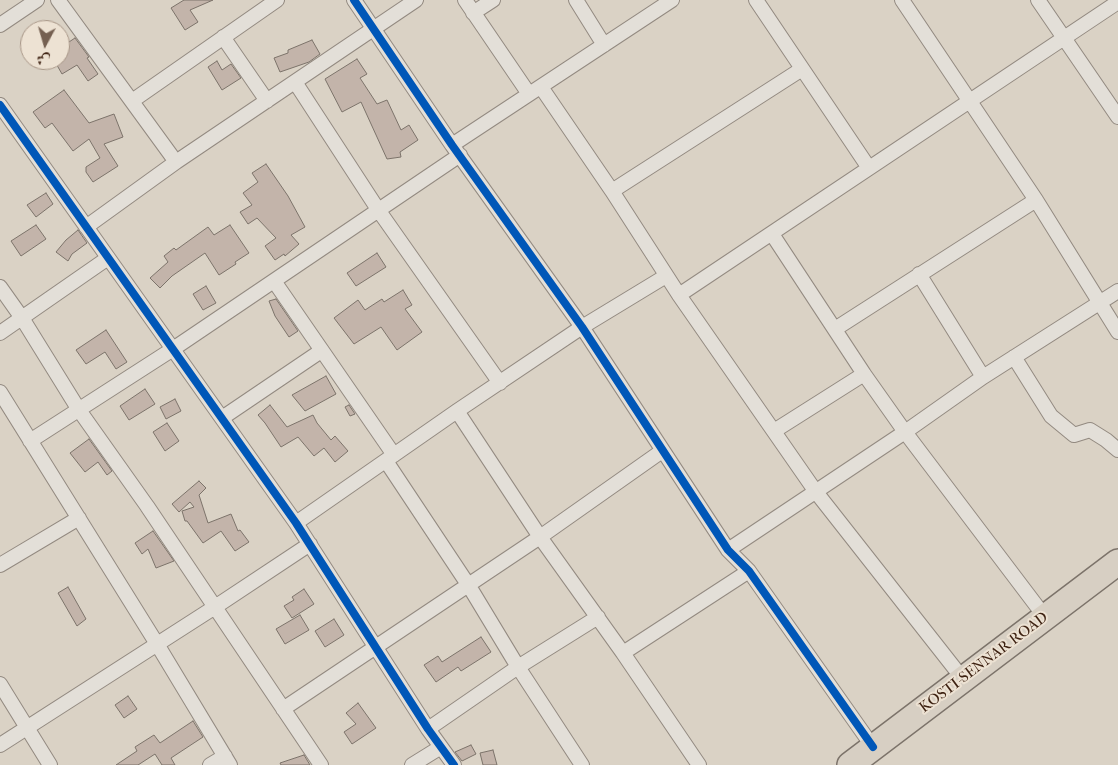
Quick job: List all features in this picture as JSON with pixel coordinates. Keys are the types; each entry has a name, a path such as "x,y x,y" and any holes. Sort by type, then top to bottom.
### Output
{"highway":[{"name":"KOSTI-SENNAR ROAD","path":"850,765 1118,562"}],"street":[{"path":"0,25 38,0"},
{"path":"58,0 176,162"},
{"path":"132,101 277,0"},
{"path":"354,0 456,150 582,327 728,550 749,571 873,747"},
{"path":"86,228 176,162 416,0"},
{"path":"465,0 473,13 612,191 666,276 816,492 963,679"},
{"path":"473,13 493,0"},
{"path":"576,0 604,44"},
{"path":"30,441 173,349 379,211 535,91 672,0"},
{"path":"756,0 869,168"},
{"path":"902,0 1036,200 1118,332"},
{"path":"1038,0 1114,103 1118,118"},
{"path":"679,295 1118,2"},
{"path":"223,37 266,101"},
{"path":"612,191 802,69"},
{"path":"295,82 379,211 500,382"},
{"path":"0,106 296,523 428,729 454,765"},
{"path":"835,329 1036,200"},
{"path":"772,234 864,374 905,432 1045,617"},
{"path":"0,333 108,258"},
{"path":"919,274 983,377"},
{"path":"296,523 582,327 666,276"},
{"path":"274,281 390,458 518,667 582,765"},
{"path":"0,287 22,318 79,410 147,506 321,765"},
{"path":"728,550 905,432 983,377 1118,290"},
{"path":"222,418 321,352"},
{"path":"1014,357 1051,416 1074,434 1090,430 1118,450"},
{"path":"774,431 864,374"},
{"path":"0,392 228,761 210,765"},
{"path":"457,411 540,537 598,617 699,765"},
{"path":"283,709 540,537 662,451"},
{"path":"0,565 79,518"},
{"path":"0,745 28,729 310,544"},
{"path":"623,653 749,571"},
{"path":"428,729 518,667 598,617"},
{"path":"0,684 50,765"},
{"path":"412,765 441,747"}],"building":[{"path":"184,0 213,0 190,10 198,22 185,30 171,8"},
{"path":"75,38 89,57 87,58 98,74 88,81 77,65 70,69 70,41"},
{"path":"312,40 320,54 309,62 280,72 274,58"},
{"path":"357,59 367,74 360,78 377,104 387,100 401,130 409,125 418,140 400,152 401,157 387,159 361,102 342,112 325,79"},
{"path":"217,61 222,70 231,64 241,78 222,90 208,67"},
{"path":"60,70 69,70 62,74"},
{"path":"64,90 89,123 114,114 123,137 104,144 118,166 93,182 86,172 86,167 100,158 89,139 73,151 52,123 45,128 33,112"},
{"path":"266,164 288,196 305,227 291,235 299,244 285,256 284,254 275,260 265,246 276,238 257,218 248,224 240,212 252,205 243,193 258,182 252,173"},
{"path":"46,193 53,204 36,217 27,205"},
{"path":"36,225 46,239 21,256 11,241"},
{"path":"230,225 249,253 235,262 236,264 219,275 205,253 172,276 160,288 150,278 168,262 164,256 174,248 176,250 208,227 214,235"},
{"path":"78,230 87,243 72,254 68,261 56,252"},
{"path":"377,253 386,267 356,286 347,273"},
{"path":"206,286 216,303 203,310 193,294"},
{"path":"403,290 412,305 405,309 422,332 397,350 381,327 354,344 334,318 358,300 365,310 382,299 384,302"},
{"path":"276,299 298,331 289,337 275,316 269,301"},
{"path":"106,330 127,362 116,369 105,352 86,364 76,350"},
{"path":"326,376 336,394 305,411 292,395"},
{"path":"145,389 155,404 129,420 120,406"},
{"path":"175,399 181,411 166,419 160,407"},
{"path":"270,405 287,427 313,415 331,440 335,436 348,451 335,462 324,448 314,456 298,437 281,447 258,415"},
{"path":"349,405 355,414 350,416 345,407"},
{"path":"167,423 179,441 165,451 153,432"},
{"path":"89,439 112,471 107,475 98,462 85,472 70,453"},
{"path":"199,481 206,488 199,495 208,523 231,514 238,531 240,530 249,542 235,551 221,531 203,543 187,521 185,521 182,511 194,507 190,502 179,512 172,504"},
{"path":"153,531 174,561 156,568 148,549 142,554 135,543"},
{"path":"68,587 86,619 77,626 58,593"},
{"path":"304,589 314,604 292,618 284,606 294,600 292,597"},
{"path":"300,615 309,630 285,644 276,629"},
{"path":"334,619 344,635 325,647 315,631"},
{"path":"481,637 491,652 461,671 458,667 436,682 424,665 438,656 442,662"},
{"path":"128,696 137,709 124,718 115,705"},
{"path":"358,703 376,728 352,744 344,732 356,724 346,713"},
{"path":"193,721 203,737 171,758 175,765 162,765 155,754 138,765 116,765 137,751 135,747 154,735 160,743"},
{"path":"471,745 476,754 462,761 455,752"},
{"path":"493,750 497,765 483,765 480,753"},
{"path":"304,755 310,765 281,765 280,763"}],"cycle path":[{"path":"354,0 452,145 582,327 728,550 749,571 873,747"},
{"path":"0,105 296,523 428,729 454,765"}]}
